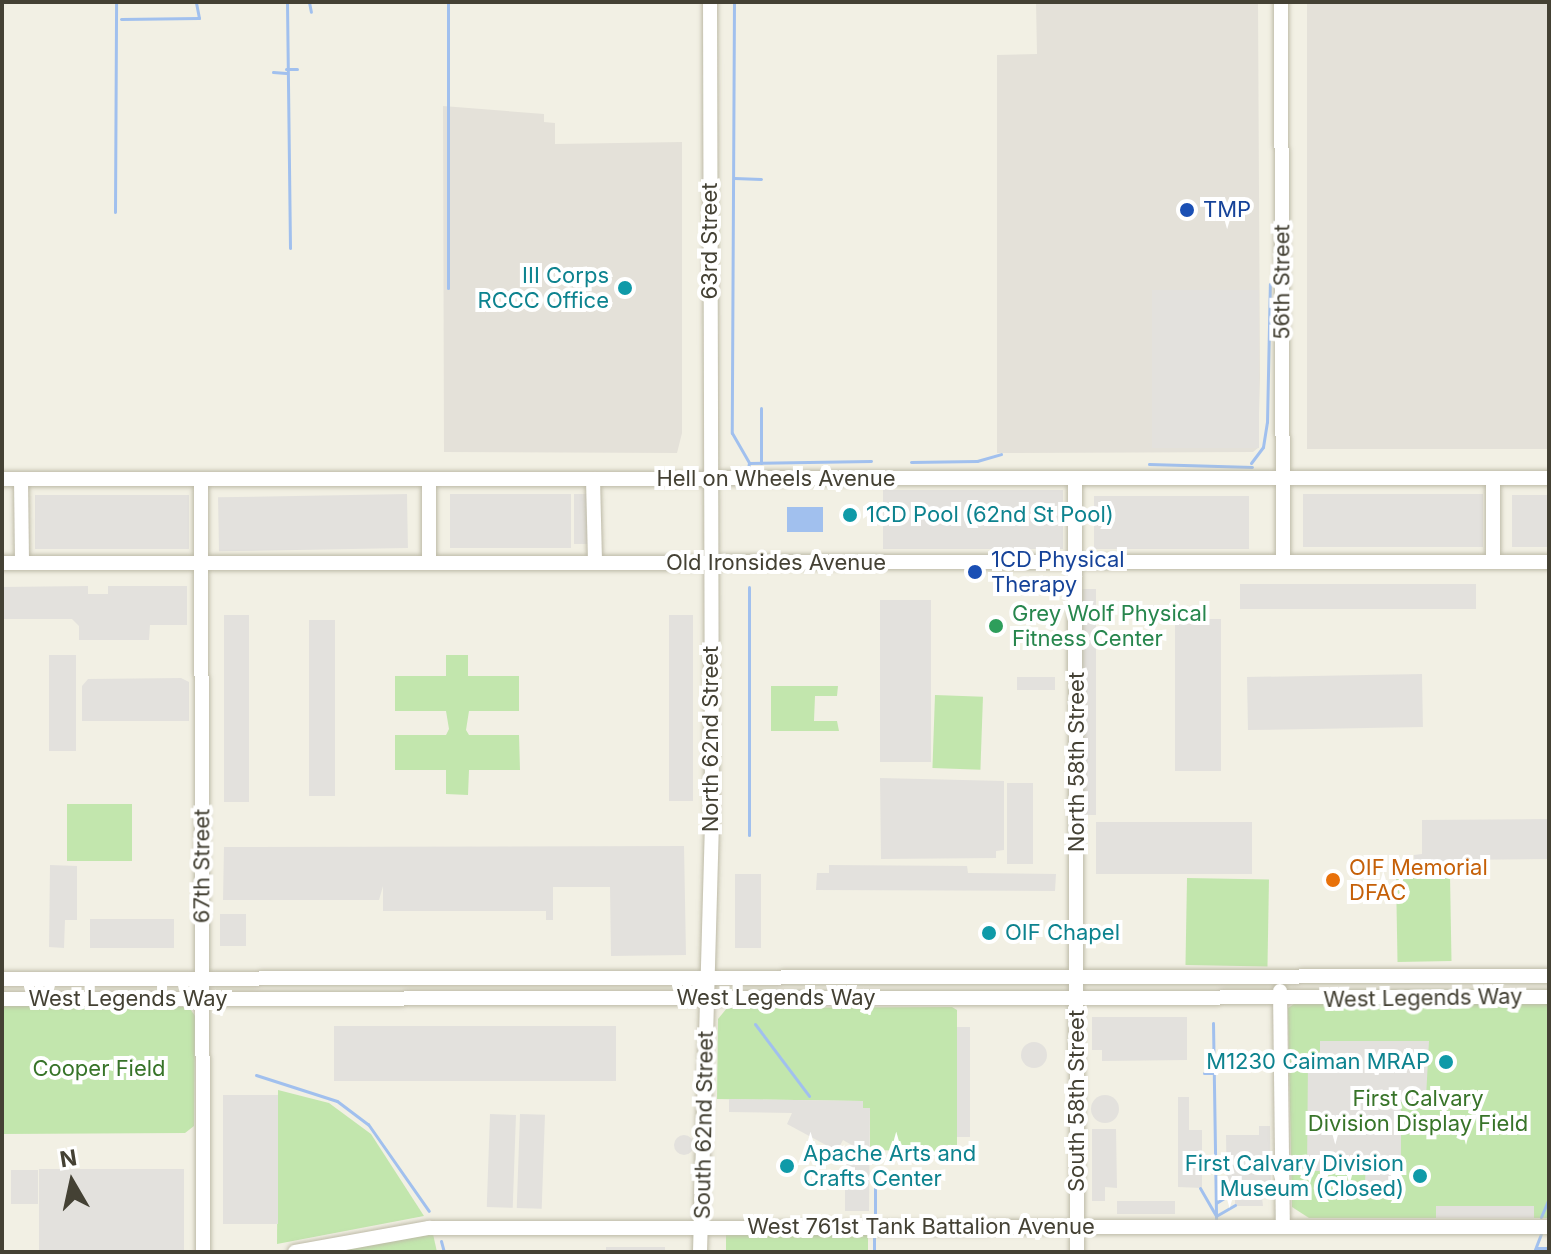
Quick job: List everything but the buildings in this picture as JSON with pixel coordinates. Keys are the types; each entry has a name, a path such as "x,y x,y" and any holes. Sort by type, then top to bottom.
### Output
{"street":[{"name":"63rd Street","path":"710,2 710,479"},
{"name":"56th Street","path":"1281,2 1283,562"},
{"name":"North 58th Street","path":"1075,478 1076,998"},
{"path":"1493,478 1493,561"},
{"name":"Hell on Wheels Avenue","path":"2,479 1549,478"},
{"path":"21,479 22,563"},
{"path":"429,479 429,562"},
{"path":"593,479 595,562"},
{"name":"North 62nd Street","path":"706,998 710,479"},
{"name":"67th Street","path":"201,480 203,1252"},
{"name":"Old Ironsides Avenue","path":"2,563 1549,562"},
{"name":"West Legends Way","path":"2,979 1549,976"},
{"path":"1280,977 1283,1226"},
{"name":"West Legends Way","path":"2,999 1280,1000 1549,997"},
{"name":"South 62nd Street","path":"700,1252 703,1227 706,998"},
{"name":"South 58th Street","path":"1076,998 1077,1252"},
{"name":"West 761st Tank Battalion Avenue","path":"295,1252 429,1228 1549,1227"}],"shaded area":[{"path":"1036,2 1258,2 1260,378 1258,448 1253,452 997,453 997,55 1037,54"},
{"path":"1307,2 1549,2 1549,449 1307,449"},
{"path":"443,106 544,114 544,122 555,123 555,144 682,142 682,433 677,453 444,452"},
{"path":"1152,290 1259,290 1259,448 1152,448"},
{"path":"883,490 1063,490 1063,549 883,549"},
{"path":"407,494 408,548 219,551 218,497"},
{"path":"450,494 571,494 571,548 450,548"},
{"path":"574,494 594,494 594,544 574,544"},
{"path":"1303,494 1483,494 1483,547 1303,547"},
{"path":"35,495 189,495 189,549 35,549"},
{"path":"1512,495 1549,495 1549,547 1512,547"},
{"path":"1094,496 1249,496 1249,549 1094,549"},
{"path":"1240,584 1476,584 1476,609 1240,609"},
{"path":"88,586 88,594 108,594 108,586 187,586 187,625 150,625 149,640 79,640 79,626 72,619 2,619 2,587"},
{"path":"1076,589 1096,589 1096,815 1076,815"},
{"path":"880,600 931,600 931,762 880,762"},
{"path":"224,615 249,615 249,802 224,802"},
{"path":"669,615 693,615 693,801 669,801"},
{"path":"1175,619 1221,619 1221,771 1175,771"},
{"path":"309,620 335,620 335,796 309,796"},
{"path":"49,655 76,655 76,751 49,751"},
{"path":"1422,674 1423,727 1248,730 1247,677"},
{"path":"1017,677 1055,677 1055,690 1017,690"},
{"path":"181,678 189,682 189,721 82,721 82,686 88,679"},
{"path":"880,778 1004,781 1004,850 996,851 996,858 881,859"},
{"path":"1007,783 1033,783 1033,864 1007,864"},
{"path":"1549,819 1549,859 1453,860 1453,872 1415,872 1414,855 1422,854 1422,820"},
{"path":"1096,822 1252,822 1252,874 1096,874"},
{"path":"684,846 686,955 611,956 610,887 553,887 553,920 546,920 546,911 383,911 383,886 379,900 223,900 224,847"},
{"path":"50,865 77,866 77,920 65,920 64,948 49,947"},
{"path":"829,865 967,866 968,873 1056,874 1055,891 816,890 817,873 829,873"},
{"path":"735,874 761,874 761,948 735,948"},
{"path":"220,914 246,914 246,946 220,946"},
{"path":"90,919 174,919 174,948 90,948"},
{"path":"1092,1017 1187,1017 1187,1060 1102,1061 1102,1050 1092,1050"},
{"path":"334,1026 616,1026 616,1081 334,1081"},
{"path":"957,1027 970,1027 970,1137 957,1137"},
{"path":"1320,1041 1429,1041 1426,1098 1401,1102 1401,1182 1365,1182 1366,1162 1350,1161 1350,1171 1307,1171 1308,1058 1320,1052"},
{"path":"1034,1042 1043,1046 1047,1055 1043,1064 1034,1068 1025,1064 1021,1055 1025,1046"},
{"path":"223,1095 278,1095 278,1224 223,1224"},
{"path":"1105,1095 1115,1099 1119,1109 1115,1119 1105,1123 1095,1119 1091,1109 1095,1099"},
{"path":"1178,1097 1189,1097 1189,1130 1202,1130 1202,1188 1178,1187"},
{"path":"729,1099 863,1101 863,1108 870,1108 869,1211 845,1211 845,1157 857,1157 857,1148 843,1140 837,1151 787,1124 792,1113 729,1112"},
{"path":"490,1114 516,1115 513,1208 487,1207"},
{"path":"520,1114 545,1115 542,1209 517,1208"},
{"path":"1259,1126 1270,1126 1271,1197 1262,1198 1263,1206 1235,1206 1235,1197 1227,1198 1226,1135 1259,1135"},
{"path":"1092,1129 1116,1129 1117,1188 1105,1187 1105,1201 1092,1201"},
{"path":"684,1135 691,1138 694,1145 691,1152 684,1155 677,1152 674,1145 677,1138"},
{"path":"39,1169 184,1169 184,1250 39,1250"},
{"path":"11,1170 38,1170 38,1204 11,1204"},
{"path":"1117,1201 1175,1201 1175,1214 1117,1214"},
{"path":"1436,1206 1534,1206 1534,1218 1436,1218"},
{"path":"606,1247 665,1247 665,1252 606,1252"}],"green space":[{"path":"446,655 468,655 468,676 519,676 519,711 469,711 466,730 469,735 519,735 520,770 469,770 468,795 446,794 446,770 395,770 395,735 446,735 449,729 446,711 395,711 395,676 446,676"},
{"path":"771,686 838,686 837,696 815,696 814,721 837,721 839,731 771,731"},
{"path":"935,695 983,697 980,770 932,768"},
{"path":"67,804 132,804 132,861 67,861"},
{"path":"1450,875 1452,961 1398,962 1396,876"},
{"path":"1187,878 1269,879 1267,966 1185,965"},
{"name":"First Calvary Division Display Field","path":"1549,1002 1549,1218 1309,1218 1292,1207 1288,1008 1294,1004"},
{"name":"Cooper Field","path":"2,1005 189,1007 195,1016 194,1126 185,1133 2,1134"},
{"path":"952,1007 957,1010 957,1152 870,1150 870,1109 863,1108 862,1101 717,1099 718,1019 727,1008"},
{"path":"278,1090 329,1103 371,1134 424,1216 277,1244"},
{"path":"433,1234 437,1252 325,1252"},
{"path":"726,1235 868,1235 868,1252 726,1252"}],"water":[{"path":"787,507 823,507 823,532 787,532"}],"waterway":[{"path":"2,2 43,2"},
{"path":"115,212 116,2"},
{"path":"121,19 199,18 196,2"},
{"path":"287,2 290,248"},
{"path":"309,2 311,12"},
{"path":"448,2 448,288"},
{"path":"734,2 732,433 749,463"},
{"path":"286,69 297,69"},
{"path":"273,72 286,73"},
{"path":"734,178 761,179"},
{"path":"1251,463 1263,447 1267,422 1270,284"},
{"path":"761,408 761,463"},
{"path":"911,462 977,461 1001,454"},
{"path":"748,469 749,463 871,461"},
{"path":"1149,464 1252,467"},
{"path":"749,587 749,835"},
{"path":"1213,1023 1216,1219"},
{"path":"755,1024 809,1096"},
{"path":"1204,1073 1214,1073"},
{"path":"256,1075 337,1101 368,1124 429,1211"},
{"path":"875,1171 875,1218"},
{"path":"1200,1188 1216,1216 1235,1205"},
{"path":"1216,1203 1227,1196"},
{"path":"1541,1217 1549,1198"},
{"path":"1534,1252 1541,1234"},
{"path":"874,1235 874,1252"},
{"path":"441,1241 444,1252"},
{"path":"1536,1248 1548,1248"}],"place":[{"name":"TMP","path":"1187,210"},
{"name":"III Corps RCCC Office","path":"625,288"},
{"name":"1CD Pool (62nd St Pool)","path":"850,515"},
{"name":"1CD Physical Therapy","path":"975,572"},
{"name":"Grey Wolf Physical Fitness Center","path":"996,626"},
{"name":"OIF Memorial DFAC","path":"1333,880"},
{"name":"OIF Chapel","path":"989,933"},
{"name":"M1230 Caiman MRAP","path":"1446,1062"},
{"name":"Apache Arts and Crafts Center","path":"787,1166"},
{"name":"First Calvary Division Museum (Closed)","path":"1420,1176"}]}
